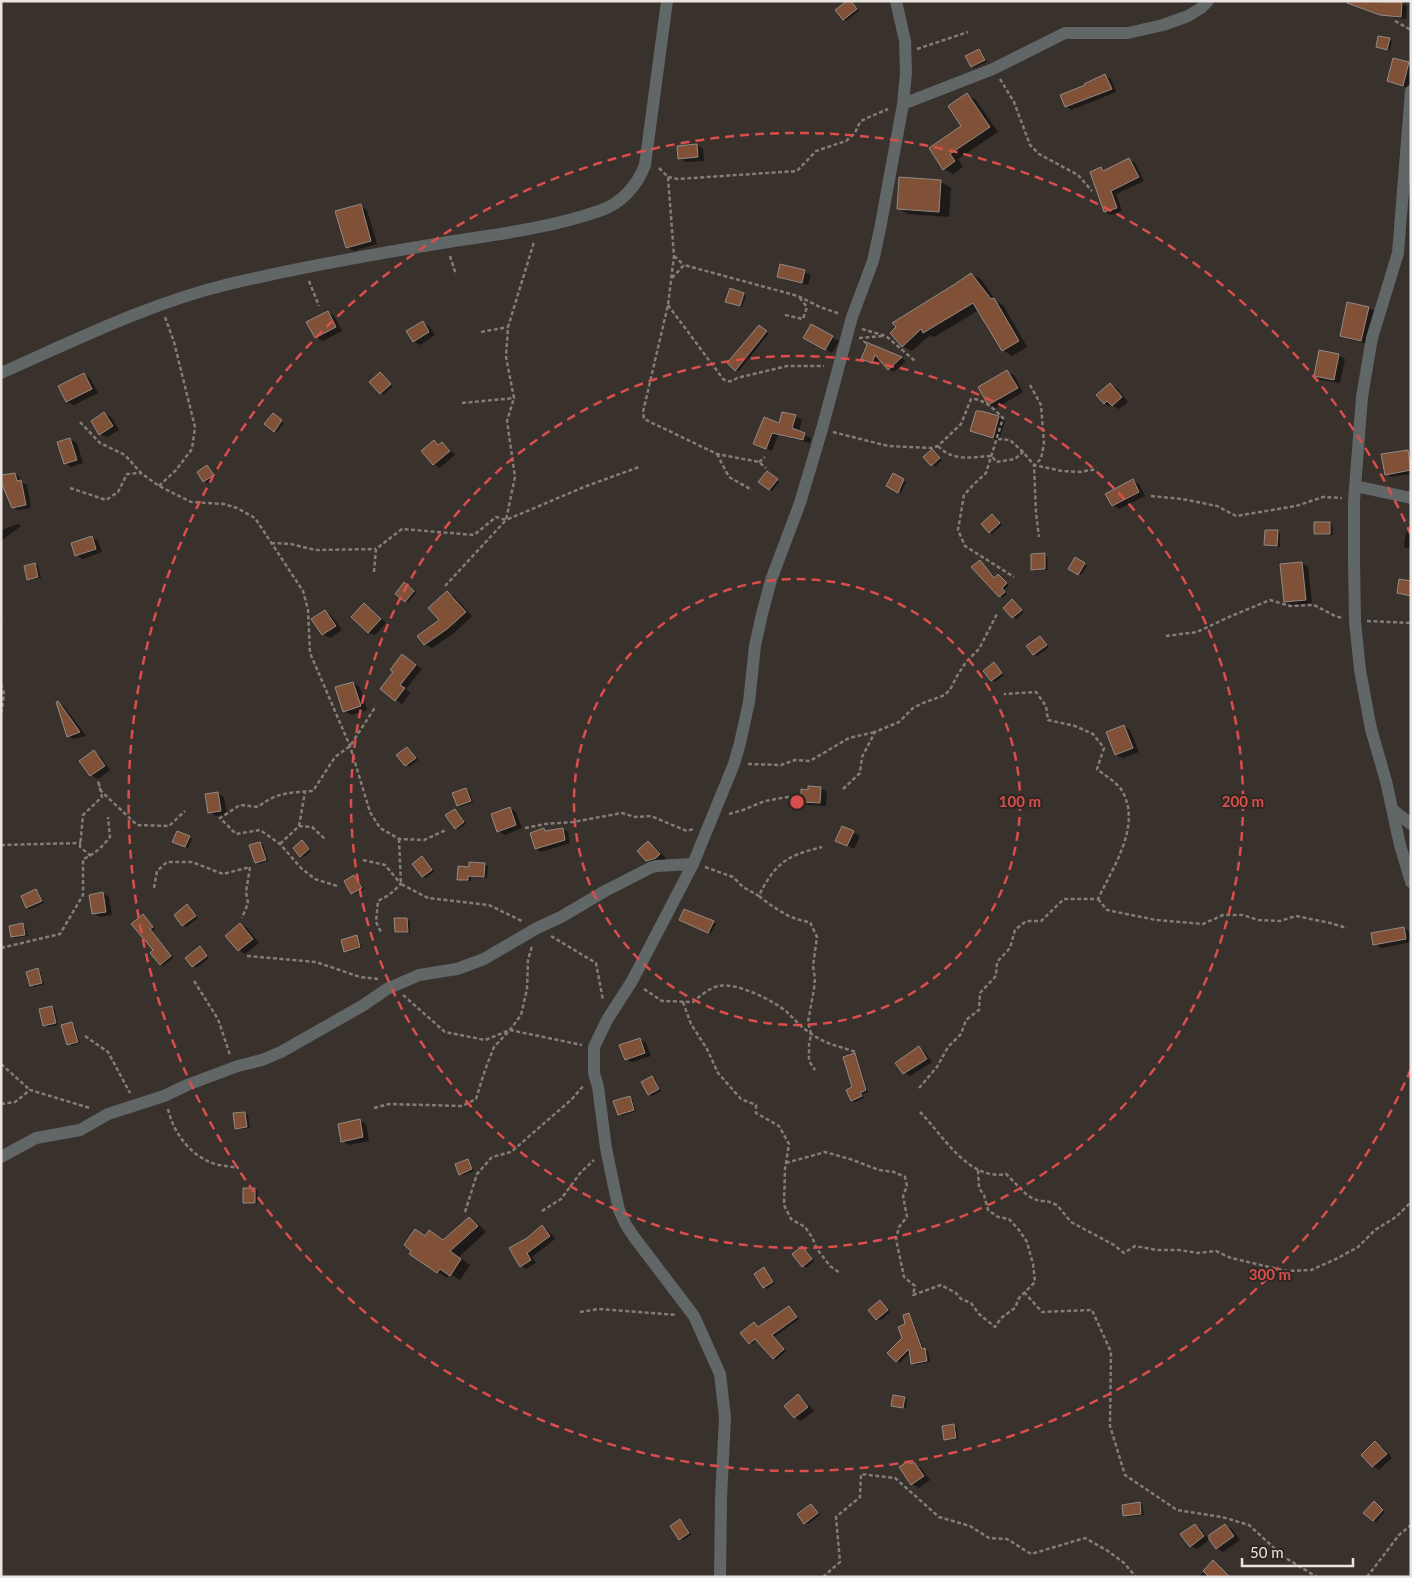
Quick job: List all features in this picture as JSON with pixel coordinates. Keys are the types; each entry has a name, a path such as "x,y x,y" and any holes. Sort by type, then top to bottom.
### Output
{"street":[{"path":"1,372 161,304 230,284 304,268 446,242 538,228 601,211 620,200 637,182 645,165 667,1"},
{"path":"720,1577 721,1498 725,1434 723,1389 720,1374 694,1316 626,1225 619,1210 606,1148 598,1087 594,1072 594,1047 607,1020 632,981 693,864 734,764 749,702 755,646 771,580 800,503 850,326 873,261 903,104 906,73 907,53 896,1"},
{"path":"903,104 994,69 1065,33 1128,33 1163,25 1188,16 1208,1"},
{"path":"1411,91 1398,253 1372,338 1362,397 1354,501 1355,621 1360,670 1369,719 1411,882"},
{"path":"1355,486 1411,498"},
{"path":"1393,810 1411,824"},
{"path":"1,1157 29,1140 80,1130 108,1114 164,1096 186,1085 281,1052 362,1006 387,989 404,981 419,975 457,969 484,959 537,928 652,868 657,866 693,864"}],"path":[{"path":"1395,21 1411,30"},
{"path":"907,53 954,35 968,32"},
{"path":"994,69 1014,102 1030,145 1039,154 1078,175 1092,191"},
{"path":"647,155 668,177 678,179 798,171 816,152 851,138 858,126 867,118 903,104"},
{"path":"668,177 674,256 668,306 643,412 644,419 717,454 759,462 766,468"},
{"path":"506,520 514,477 508,421 514,398 506,357 508,327 538,228"},
{"path":"446,242 456,275"},
{"path":"674,256 684,265 798,296 850,326 886,336 915,361"},
{"path":"671,280 684,265"},
{"path":"304,268 319,306"},
{"path":"785,315 803,318 808,307 798,296"},
{"path":"159,486 176,470 192,449 195,427 174,342 161,304"},
{"path":"668,306 726,381 731,382 738,378 787,366 838,367"},
{"path":"850,326 856,338 886,336"},
{"path":"481,332 508,327"},
{"path":"1030,385 1040,405 1044,444 1042,459 1034,465"},
{"path":"462,403 514,398"},
{"path":"822,429 888,446 932,448 938,446 961,424 970,400 980,400 1004,418 986,473 964,496 958,530 965,546 1014,577"},
{"path":"80,422 100,443 125,455 141,473 159,486 191,502 224,504 237,508 255,518 303,591 308,610 310,652 350,746 370,812 380,828 399,839 424,840 446,830"},
{"path":"997,439 1010,440 1034,465 1062,471 1080,472 1097,469"},
{"path":"938,446 944,452 953,456 992,456"},
{"path":"992,456 996,462 1008,461 1023,452"},
{"path":"717,454 729,477 752,490"},
{"path":"759,462 765,457"},
{"path":"1034,465 1039,537"},
{"path":"445,586 506,520 639,466"},
{"path":"70,488 106,500 118,492 127,474 141,473"},
{"path":"1152,496 1182,499 1217,506 1236,516 1296,506 1322,497 1336,497 1354,501"},
{"path":"271,542 291,544 315,550 376,549 402,529 474,536 496,518 506,520"},
{"path":"374,572 376,549"},
{"path":"1166,636 1197,632 1229,616 1270,600 1290,606 1314,605 1335,616 1355,621 1411,623"},
{"path":"734,764 781,765 795,760 810,761 849,738 875,732 899,722 913,708 945,695 952,688 966,662 979,649 997,614"},
{"path":"1,616 1,626"},
{"path":"1,684 4,694 1,716"},
{"path":"1004,694 1036,692 1046,706 1048,720 1075,726 1093,734 1104,748 1097,769 1120,788 1127,801 1129,824 1124,843 1098,899"},
{"path":"337,886 315,878 301,868 280,844 260,830 236,834 220,818 240,805 258,807 270,798 289,793 313,791 335,757 350,746 376,706"},
{"path":"843,789 860,773 862,758 875,732"},
{"path":"91,856 80,846 82,815 102,797 98,781 101,791 137,825 169,826 185,811"},
{"path":"280,844 299,826 305,792"},
{"path":"715,810 727,814 765,801 794,796"},
{"path":"525,828 622,813 635,817 651,816 687,831 709,825"},
{"path":"1,948 60,934 83,895 83,859 91,856 110,838 108,817"},
{"path":"299,826 312,827 326,840"},
{"path":"399,839 401,884"},
{"path":"1,845 80,843"},
{"path":"759,896 764,883 789,859 822,846"},
{"path":"363,860 385,865 401,884 428,898 489,905 537,928 596,963 607,1020"},
{"path":"154,888 157,871 167,862 192,862 224,874 250,867 246,892 248,903 242,918"},
{"path":"693,864 733,877 743,887 759,896 771,906 800,921 810,922 817,937 813,966 814,989 808,1022 811,1034 809,1061 815,1070"},
{"path":"381,932 376,922 378,901 389,895 401,884"},
{"path":"919,1088 937,1067 948,1047 961,1034 966,1020 979,1010 980,993 996,976 997,962 1010,948 1015,930 1026,921 1041,921 1064,899 1098,899 1108,910 1156,920 1203,924 1223,915 1242,915 1258,920 1280,921 1296,916 1347,928"},
{"path":"374,1108 389,1104 462,1106 476,1099 494,1047 521,1015 527,989 528,960 537,928"},
{"path":"247,956 316,962 360,977 404,981"},
{"path":"194,980 218,1019 231,1058 238,1066"},
{"path":"632,981 662,1001 693,1002 704,993 720,985 738,988 770,1000 786,1011 811,1034 824,1042 856,1052"},
{"path":"387,989 402,994 445,1032 485,1040 510,1030 594,1047"},
{"path":"683,1002 691,1024 707,1049 718,1073 730,1090 740,1100 756,1105 756,1113 779,1126 788,1144 784,1205 791,1220 805,1227 817,1249 830,1266 840,1273"},
{"path":"85,1036 108,1052 128,1091 140,1103"},
{"path":"1,1064 30,1090 108,1114"},
{"path":"465,1212 477,1174 492,1158 511,1152 572,1099 594,1072"},
{"path":"1,1104 15,1102 30,1090"},
{"path":"164,1096 171,1122 182,1140 197,1155 218,1165 239,1168"},
{"path":"920,1112 964,1161 978,1170 996,1176 1006,1174 1028,1196 1039,1201 1057,1204 1071,1222 1114,1245 1124,1253 1134,1246 1156,1250 1180,1250 1198,1253 1216,1251 1231,1258 1286,1270 1311,1270 1358,1247 1375,1230 1396,1218 1411,1202"},
{"path":"542,1211 561,1199 581,1172 606,1148"},
{"path":"786,1163 825,1152 905,1177 907,1186 903,1196 907,1217 899,1227 896,1239 904,1277 915,1286 913,1295 941,1285 956,1293 961,1299 971,1303 979,1314 995,1327 1000,1318 1015,1308 1019,1298 1035,1282 1033,1264 1027,1242 1010,1219 998,1216 988,1210 984,1195 979,1188 978,1170"},
{"path":"1024,1292 1042,1312 1092,1310 1111,1352 1110,1426 1125,1475 1177,1510 1249,1525 1284,1557 1317,1577"},
{"path":"580,1312 599,1309 645,1314 694,1316"},
{"path":"823,1577 840,1562 836,1517 860,1497 862,1474 895,1478 939,1518 970,1526 989,1538 1007,1539 1031,1554 1085,1538 1108,1551 1136,1577"},
{"path":"1366,1577 1375,1568 1399,1535 1411,1525"}],"building":[{"path":"847,1 851,1 857,9 843,20 835,10"},
{"path":"1348,1 1402,2 1401,17 1380,15 1347,3"},
{"path":"1378,36 1390,38 1387,50 1376,47"},
{"path":"979,49 985,60 971,67 965,56"},
{"path":"1393,58 1409,62 1403,86 1387,81"},
{"path":"1105,74 1112,89 1065,107 1060,95 1085,85"},
{"path":"967,93 990,127 950,154 955,161 943,170 929,148 961,126 948,106"},
{"path":"697,144 698,157 678,159 677,146"},
{"path":"1129,158 1139,177 1111,191 1117,208 1104,212 1090,172 1101,167 1103,171"},
{"path":"899,177 941,180 939,212 897,209"},
{"path":"361,204 371,241 346,248 335,211"},
{"path":"780,264 805,270 802,283 777,277"},
{"path":"971,273 991,299 994,298 1019,341 1002,351 973,303 923,333 921,329 902,347 890,333 896,327 892,323"},
{"path":"730,288 744,293 740,306 725,302"},
{"path":"1347,302 1369,307 1361,341 1340,336"},
{"path":"328,311 336,327 315,338 306,322"},
{"path":"423,321 429,332 413,342 406,331"},
{"path":"811,324 833,336 825,350 803,338"},
{"path":"759,325 767,331 735,371 727,363"},
{"path":"863,341 902,357 888,370 875,355 872,363 861,359 867,345"},
{"path":"1319,350 1339,354 1334,380 1314,376"},
{"path":"1007,370 1018,388 988,405 978,387"},
{"path":"380,372 391,384 380,394 369,382"},
{"path":"84,373 92,389 66,402 58,386"},
{"path":"1110,383 1122,397 1112,406 1107,401 1104,404 1096,395"},
{"path":"976,411 999,416 993,438 970,431"},
{"path":"104,412 113,426 99,435 91,421"},
{"path":"782,412 796,415 792,428 805,433 803,440 772,433 766,449 753,444 764,417 779,423"},
{"path":"273,413 282,420 274,432 264,424"},
{"path":"70,438 77,460 64,464 57,442"},
{"path":"434,440 438,445 442,442 450,451 433,465 421,451"},
{"path":"932,449 940,458 931,466 923,457"},
{"path":"1408,450 1411,470 1385,475 1381,454"},
{"path":"207,465 214,475 203,482 197,472"},
{"path":"767,471 778,479 769,490 758,482"},
{"path":"15,473 17,481 21,480 26,505 12,508 1,482 1,475"},
{"path":"893,473 904,479 898,493 886,486"},
{"path":"1133,479 1139,492 1112,506 1105,494"},
{"path":"992,514 1000,523 989,533 981,524"},
{"path":"1314,522 1330,522 1330,534 1314,534"},
{"path":"1265,530 1278,530 1277,546 1264,545"},
{"path":"92,536 96,549 75,556 71,543"},
{"path":"1045,553 1045,569 1031,570 1031,554"},
{"path":"1075,557 1085,563 1078,575 1068,569"},
{"path":"980,560 994,578 998,574 1007,583 1002,588 1005,592 999,597 971,567"},
{"path":"1302,562 1306,600 1284,602 1280,564"},
{"path":"35,563 38,577 27,580 24,566"},
{"path":"1399,579 1411,581 1411,596 1397,593"},
{"path":"404,582 414,591 405,602 395,594"},
{"path":"447,591 466,612 447,629 424,645 417,636 439,620 428,608"},
{"path":"1012,599 1022,610 1012,618 1003,608"},
{"path":"364,603 381,619 368,633 351,617"},
{"path":"325,610 336,626 322,635 311,619"},
{"path":"1040,636 1047,645 1033,655 1026,646"},
{"path":"402,654 416,665 400,685 405,688 395,701 380,689 393,672 390,670"},
{"path":"994,662 1002,673 991,681 983,671"},
{"path":"353,682 361,706 343,712 335,687"},
{"path":"58,701 80,732 67,737 56,702"},
{"path":"1124,725 1133,748 1115,755 1106,732"},
{"path":"407,747 416,758 405,766 396,755"},
{"path":"94,750 105,766 90,776 79,761"},
{"path":"808,786 821,787 820,803 801,802 801,789 808,790"},
{"path":"466,788 471,801 457,806 452,793"},
{"path":"218,792 221,811 208,813 205,794"},
{"path":"510,807 516,825 497,832 491,814"},
{"path":"455,809 464,822 455,829 445,815"},
{"path":"842,826 854,831 847,846 835,841"},
{"path":"544,828 545,831 563,828 565,840 535,849 530,833"},
{"path":"177,831 190,836 185,847 172,842"},
{"path":"302,840 309,849 300,857 293,848"},
{"path":"648,841 660,854 656,858 646,861 637,851"},
{"path":"260,842 266,860 255,863 249,845"},
{"path":"422,856 432,870 422,877 412,864"},
{"path":"469,862 485,863 484,877 468,876 468,880 457,880 458,866 469,867"},
{"path":"354,875 362,888 351,894 344,881"},
{"path":"36,889 42,901 26,908 21,896"},
{"path":"103,892 106,912 92,914 89,895"},
{"path":"187,904 196,916 182,926 174,915"},
{"path":"684,909 714,921 708,933 679,920"},
{"path":"143,914 153,927 150,929 171,956 160,965 150,953 153,950 131,924"},
{"path":"394,918 407,918 408,932 395,932"},
{"path":"23,923 25,935 11,937 9,926"},
{"path":"240,923 253,939 238,951 225,936"},
{"path":"1404,927 1406,939 1373,945 1371,933"},
{"path":"357,935 360,947 344,952 341,940"},
{"path":"200,946 207,956 192,967 185,958"},
{"path":"38,968 42,983 30,986 26,972"},
{"path":"52,1006 56,1023 43,1026 39,1009"},
{"path":"72,1022 78,1042 67,1045 61,1025"},
{"path":"640,1038 645,1053 625,1060 619,1045"},
{"path":"919,1046 927,1059 903,1074 895,1063"},
{"path":"855,1053 866,1090 860,1093 862,1096 851,1101 846,1090 852,1087 843,1057"},
{"path":"652,1076 659,1089 648,1095 641,1082"},
{"path":"630,1096 634,1110 618,1115 613,1101"},
{"path":"245,1112 247,1127 235,1129 233,1113"},
{"path":"360,1119 363,1137 341,1142 338,1124"},
{"path":"468,1159 472,1169 459,1175 455,1164"},
{"path":"243,1188 255,1188 255,1203 243,1203"},
{"path":"469,1217 478,1226 450,1251 461,1259 450,1276 440,1269 437,1273 409,1254 411,1251 404,1245 415,1229 425,1236 429,1230 443,1240"},
{"path":"542,1225 550,1236 527,1253 531,1260 520,1267 509,1248 527,1238"},
{"path":"802,1246 812,1259 802,1267 792,1254"},
{"path":"764,1267 773,1282 763,1288 754,1274"},
{"path":"880,1300 888,1310 876,1320 868,1310"},
{"path":"789,1306 797,1317 772,1335 784,1349 773,1359 755,1339 749,1344 740,1333 754,1322 758,1327"},
{"path":"909,1313 922,1349 925,1348 927,1361 911,1364 909,1349 896,1362 887,1353 902,1338 898,1327 905,1324 903,1315"},
{"path":"798,1394 808,1407 794,1418 784,1406"},
{"path":"893,1395 905,1397 903,1408 891,1406"},
{"path":"954,1424 956,1438 944,1440 942,1426"},
{"path":"1375,1441 1387,1454 1372,1467 1361,1455"},
{"path":"908,1461 911,1464 914,1462 924,1476 911,1485 899,1467"},
{"path":"1374,1501 1383,1510 1373,1521 1363,1513"},
{"path":"1140,1502 1141,1514 1123,1516 1122,1505"},
{"path":"811,1504 818,1513 804,1524 797,1514"},
{"path":"680,1519 689,1533 679,1540 670,1526"},
{"path":"1195,1524 1204,1536 1190,1547 1180,1534"},
{"path":"1225,1524 1234,1536 1216,1549 1209,1539 1209,1535"},
{"path":"1213,1560 1230,1577 1209,1577 1203,1571"}]}
